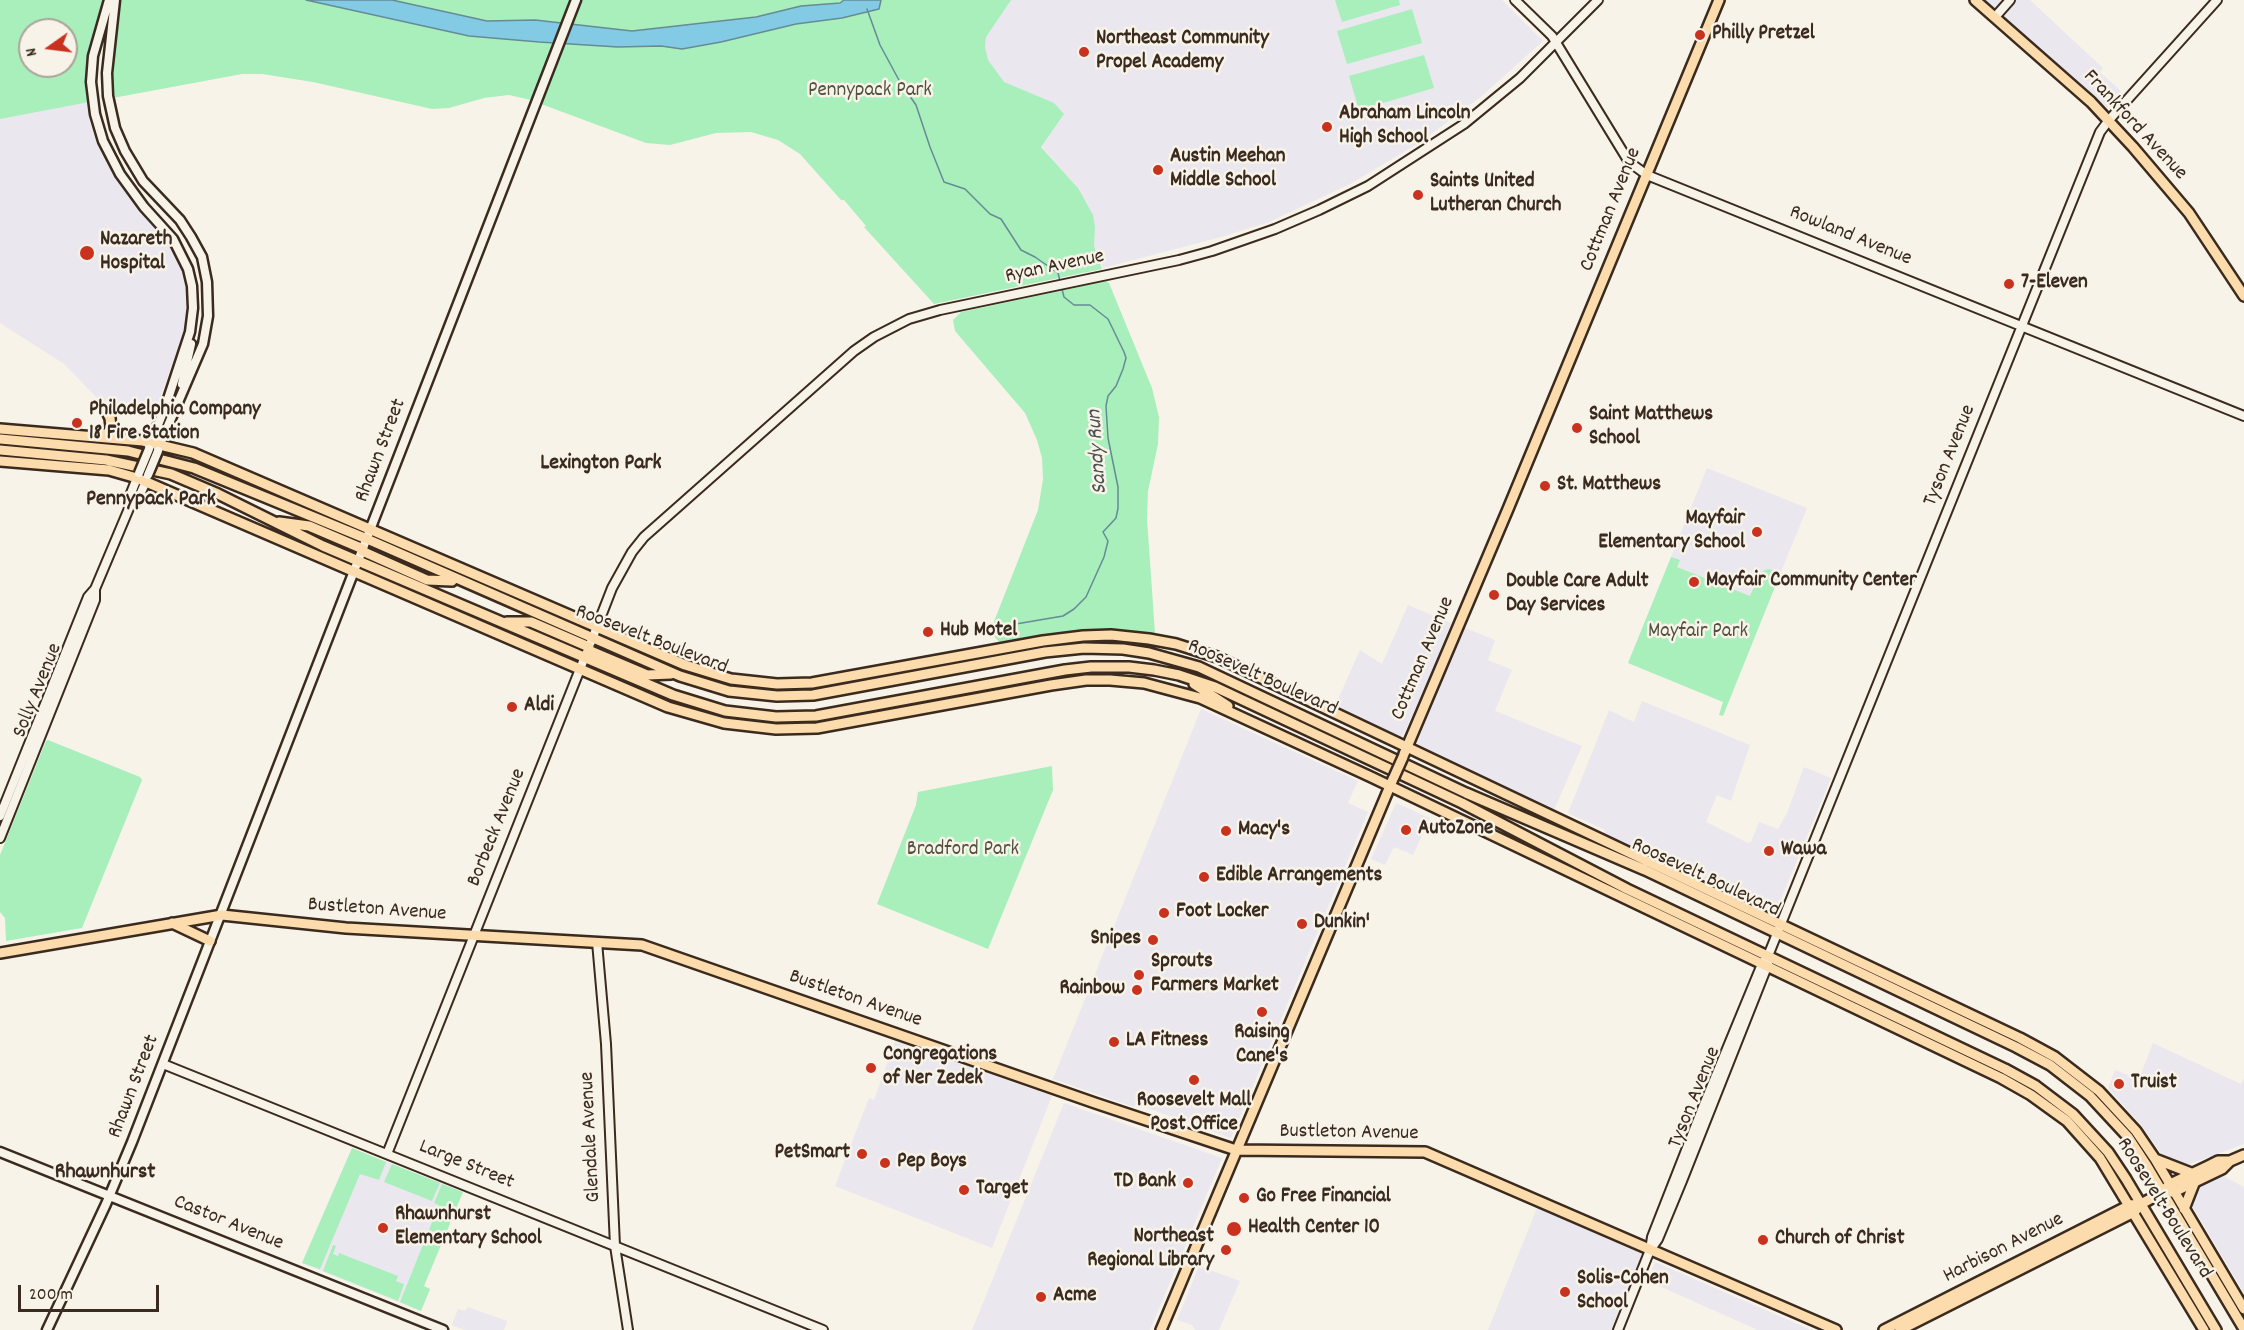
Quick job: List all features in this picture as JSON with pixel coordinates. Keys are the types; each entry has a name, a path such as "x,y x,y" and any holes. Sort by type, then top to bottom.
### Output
{"main road":[{"name":"Rhawn Street","path":"207,953 576,0"},
{"name":"Cottman Avenue","path":"1161,1330 1719,0"},
{"name":"Frankford Avenue","path":"1975,0 2109,120 2187,211 2244,296"},
{"path":"111,2 93,56 92,82 95,114 114,166 135,195 169,233 188,269 192,286 191,323 187,361 178,402"},
{"path":"111,2 107,73 115,128 125,151 143,181 180,220 191,237 202,257 207,282 208,316 205,335 178,402 142,477"},
{"path":"155,447 191,323"},
{"path":"98,437 108,433 111,427 107,412"},
{"name":"Roosevelt Boulevard","path":"0,429 98,437 207,458 696,670 726,678 756,683 812,683 1070,637 1111,635 1184,646 1217,657 1529,806 2050,1065 2080,1087 2114,1120 2137,1150 2244,1329"},
{"name":"Roosevelt Boulevard","path":"0,439 111,449 178,463 210,474 367,539 485,592 699,705 732,712 776,717 829,714 1065,670 1104,666 1142,668 1179,675 1227,692 1438,792 1716,931 1766,963 2001,1078 2031,1095 2067,1121 2106,1165 2205,1330"},
{"name":"Roosevelt Boulevard","path":"0,450 106,460 154,469 202,487 356,566 505,636 681,712 711,720 776,729 817,728 1063,683 1110,680 1144,683 1179,691 1246,718 1652,912 2005,1069 2036,1086 2064,1106 2095,1136 2120,1169 2216,1330"},
{"name":"Roosevelt Boulevard","path":"0,460 109,470 142,477 356,566 501,622 531,622 647,675 673,673 717,688 766,696 813,695 1072,649 1123,649 1161,656 1211,672 1466,793 1779,929 2020,1038 2055,1057 2087,1080 2114,1105 2136,1131 2244,1309"},
{"path":"268,519 309,526 427,580 464,583"},
{"path":"453,565 485,592"},
{"path":"473,610 505,636"},
{"path":"864,686 905,667"},
{"path":"1179,675 1246,718"},
{"path":"947,704 1000,682"},
{"path":"1529,806 1577,841"},
{"path":"1652,912 1716,931"},
{"name":"Rhawn Street","path":"47,1330 110,1196 207,953 217,934 222,915"},
{"name":"Bustleton Avenue","path":"0,953 222,915 346,928 642,945 1236,1150 1425,1152 1836,1330"},
{"path":"172,923 210,941"},
{"name":"Castor Avenue","path":"0,1152 443,1330"},
{"name":"Harbison Avenue","path":"1884,1330 2141,1204 2218,1161 2230,1161 2244,1155"},
{"path":"2155,1159 2193,1177 2184,1209"},
{"name":"Harbison Avenue","path":"1900,1330 2132,1208"},
{"path":"2207,1246 2220,1288"}],"street":[{"name":"Rowland Avenue","path":"1515,0 1552,36 1629,162 1647,175 2244,416"},
{"name":"Ryan Avenue","path":"588,648 612,588 632,552 644,537 874,336 924,314 1212,251 1275,229 1344,198 1411,160 1464,124 1503,93 1598,0"},
{"path":"1995,17 2010,0"},
{"name":"Tyson Avenue","path":"1618,1330 1650,1250 1652,1237 1766,963 2100,132 2217,0"},
{"name":"Solly Avenue","path":"0,838 95,600 96,589 130,506 129,498 142,477"},
{"name":"Solly Avenue","path":"0,816 88,597 96,589"},
{"name":"Borbeck Avenue","path":"387,1154 588,648"},
{"name":"Glendale Avenue","path":"597,942 600,954 606,1044 615,1246 628,1330"},
{"name":"Large Street","path":"163,1064 823,1330"}],"shaded area":[{"name":"Abraham Lincoln High School","path":"985,0 1502,0 1543,41 1483,95 1419,143 1350,184 1269,222 1103,268 1094,246 1078,188 1036,140 964,48"},
{"path":"1985,0 2030,0 2103,68 2100,72 2121,91 2107,108"},
{"name":"Nazareth Hospital","path":"87,84 95,133 110,168 137,207 170,243 180,263 187,288 187,321 155,413 125,413 105,406 64,364 0,323 0,96"},
{"path":"1707,468 1807,508 1781,572 1774,569 1751,597 1677,567 1671,557"},
{"path":"1408,605 1451,623 1426,685 1403,735 1399,737 1335,706 1360,650 1382,664"},
{"path":"1465,628 1495,640 1488,660 1512,670 1495,711 1582,746 1554,810 1416,745"},
{"path":"1642,701 1750,745 1731,801 1717,795 1706,822 1748,843 1751,842 1759,822 1778,829 1787,813 1804,767 1831,778 1774,916 1603,835 1605,830 1568,813 1609,710 1634,722"},
{"path":"1201,709 1358,781 1348,803 1368,812 1231,1138 1136,1104 1134,1107 1053,1079"},
{"path":"1396,803 1430,818 1413,855 1394,847 1385,865 1371,859"},
{"path":"895,1041 1052,1096 992,1248 835,1186 869,1098 874,1100"},
{"path":"2153,1043 2241,1084 2244,1078 2244,1144 2187,1165 2163,1156 2141,1125 2108,1088 2115,1070 2139,1079"},
{"path":"1064,1103 1222,1158 1150,1330 972,1330"},
{"name":"Rhawnhurst Elementary School","path":"352,1148 463,1192 424,1286 430,1289 421,1311 302,1263"},
{"path":"2221,1175 2244,1187 2244,1293 2192,1206 2201,1184"},
{"name":"Solis-Cohen School","path":"1537,1208 1642,1254 1611,1330 1488,1330"},
{"path":"1655,1262 1812,1330 1757,1330 1648,1281"},
{"path":"1199,1266 1240,1281 1219,1330 1195,1330 1192,1325 1177,1320"},
{"path":"468,1307 507,1321 504,1330 465,1330 452,1325 458,1309 465,1311"}],"green space":[{"name":"Pennypack Park","path":"0,0 1011,0 986,37 985,47 988,60 1004,82 1054,103 1064,114 1041,147 1078,188 1093,215 1094,246 1102,269 934,304 864,227 866,226 844,200 841,200 800,154 778,140 751,132 716,133 670,145 646,143 541,104 557,57 549,55 531,100 509,95 484,98 449,108 432,109 313,82 262,74 242,74 113,98 112,72 117,31 116,12 104,6 91,45 89,102 0,119"},
{"path":"1335,0 1399,0 1400,5 1342,22"},
{"path":"1412,9 1422,43 1347,64 1337,31"},
{"path":"1424,55 1434,88 1359,110 1349,76"},
{"path":"1106,281 1109,283 1152,388 1159,417 1158,444 1148,491 1147,519 1155,633 1150,635 1102,631 1071,633 1001,644 992,634 991,629 1038,510 1043,479 1042,458 1025,413 955,331 953,320 961,312"},
{"name":"Mayfair Park","path":"1671,557 1680,560 1677,567 1750,596 1761,572 1768,569 1781,572 1723,716 1719,715 1723,702 1628,663"},
{"path":"48,740 140,777 142,780 82,928 6,941 5,918 0,912 0,855"},
{"name":"Bradford Park","path":"1052,766 1053,790 988,949 877,904 916,805 918,792"},
{"path":"352,1148 386,1162 379,1180 360,1174 320,1269 302,1263"},
{"path":"392,1164 440,1183 432,1201 384,1182"},
{"path":"442,1184 463,1192 424,1286 430,1289 421,1311 400,1302 439,1205 434,1203"},
{"path":"333,1245 336,1246 333,1254 338,1256 339,1253 398,1276 396,1281 404,1284 398,1301 323,1271"}],"water":[{"path":"306,0 392,0 487,21 535,20 632,31 756,17 801,6 840,3 844,0 881,0 879,9 842,18 796,24 682,49 661,46 618,47 469,36"}],"waterway":[{"name":"Sandy Run","path":"867,9 880,45 900,82 916,105 944,182 965,189 990,214 1001,219 1021,250 1058,273 1060,281"},
{"name":"Sandy Run","path":"1010,625 1063,616 1086,597 1104,557 1108,541 1103,532 1116,518 1118,508 1118,487 1108,438 1106,406 1108,396 1116,386 1126,358 1108,319 1090,305 1074,305 1064,297 1062,289"}],"place":[{"name":"Philly Pretzel","path":"1700,35"},
{"name":"Northeast Community Propel Academy","path":"1084,52"},
{"name":"Abraham Lincoln High School","path":"1327,127"},
{"name":"Austin Meehan Middle School","path":"1158,170"},
{"name":"Saints United Lutheran Church","path":"1418,195"},
{"name":"Nazareth Hospital","path":"87,253"},
{"name":"7-Eleven","path":"2009,284"},
{"name":"Philadelphia Company 18 Fire Station","path":"77,423"},
{"name":"Saint Matthews School","path":"1577,428"},
{"name":"St. Matthews","path":"1545,486"},
{"name":"Mayfair Elementary School","path":"1757,532"},
{"name":"Mayfair Community Center","path":"1694,582"},
{"name":"Double Care Adult Day Services","path":"1494,595"},
{"name":"Hub Motel","path":"928,632"},
{"name":"Aldi","path":"512,707"},
{"name":"AutoZone","path":"1406,830"},
{"name":"Macy's","path":"1226,831"},
{"name":"Wawa","path":"1769,851"},
{"name":"Edible Arrangements","path":"1204,877"},
{"name":"Foot Locker","path":"1164,913"},
{"name":"Dunkin'","path":"1302,924"},
{"name":"Snipes","path":"1153,940"},
{"name":"Sprouts Farmers Market","path":"1139,975"},
{"name":"Rainbow","path":"1137,990"},
{"name":"Raising Cane's","path":"1262,1012"},
{"name":"LA Fitness","path":"1114,1042"},
{"name":"Congregations of Ner Zedek","path":"871,1068"},
{"name":"Roosevelt Mall Post Office","path":"1194,1080"},
{"name":"Truist","path":"2119,1084"},
{"name":"PetSmart","path":"862,1154"},
{"name":"Pep Boys","path":"885,1163"},
{"name":"TD Bank","path":"1188,1183"},
{"name":"Target","path":"964,1190"},
{"name":"Go Free Financial","path":"1244,1198"},
{"name":"Rhawnhurst Elementary School","path":"383,1228"},
{"name":"Health Center 10","path":"1234,1229"},
{"name":"Church of Christ","path":"1763,1240"},
{"name":"Northeast Regional Library","path":"1226,1250"},
{"name":"Solis-Cohen School","path":"1565,1292"},
{"name":"Acme","path":"1041,1297"}],"district":[{"name":"Lexington Park","path":"601,465"},
{"name":"Pennypack Park","path":"151,501"},
{"name":"Rhawnhurst","path":"105,1174"}]}
